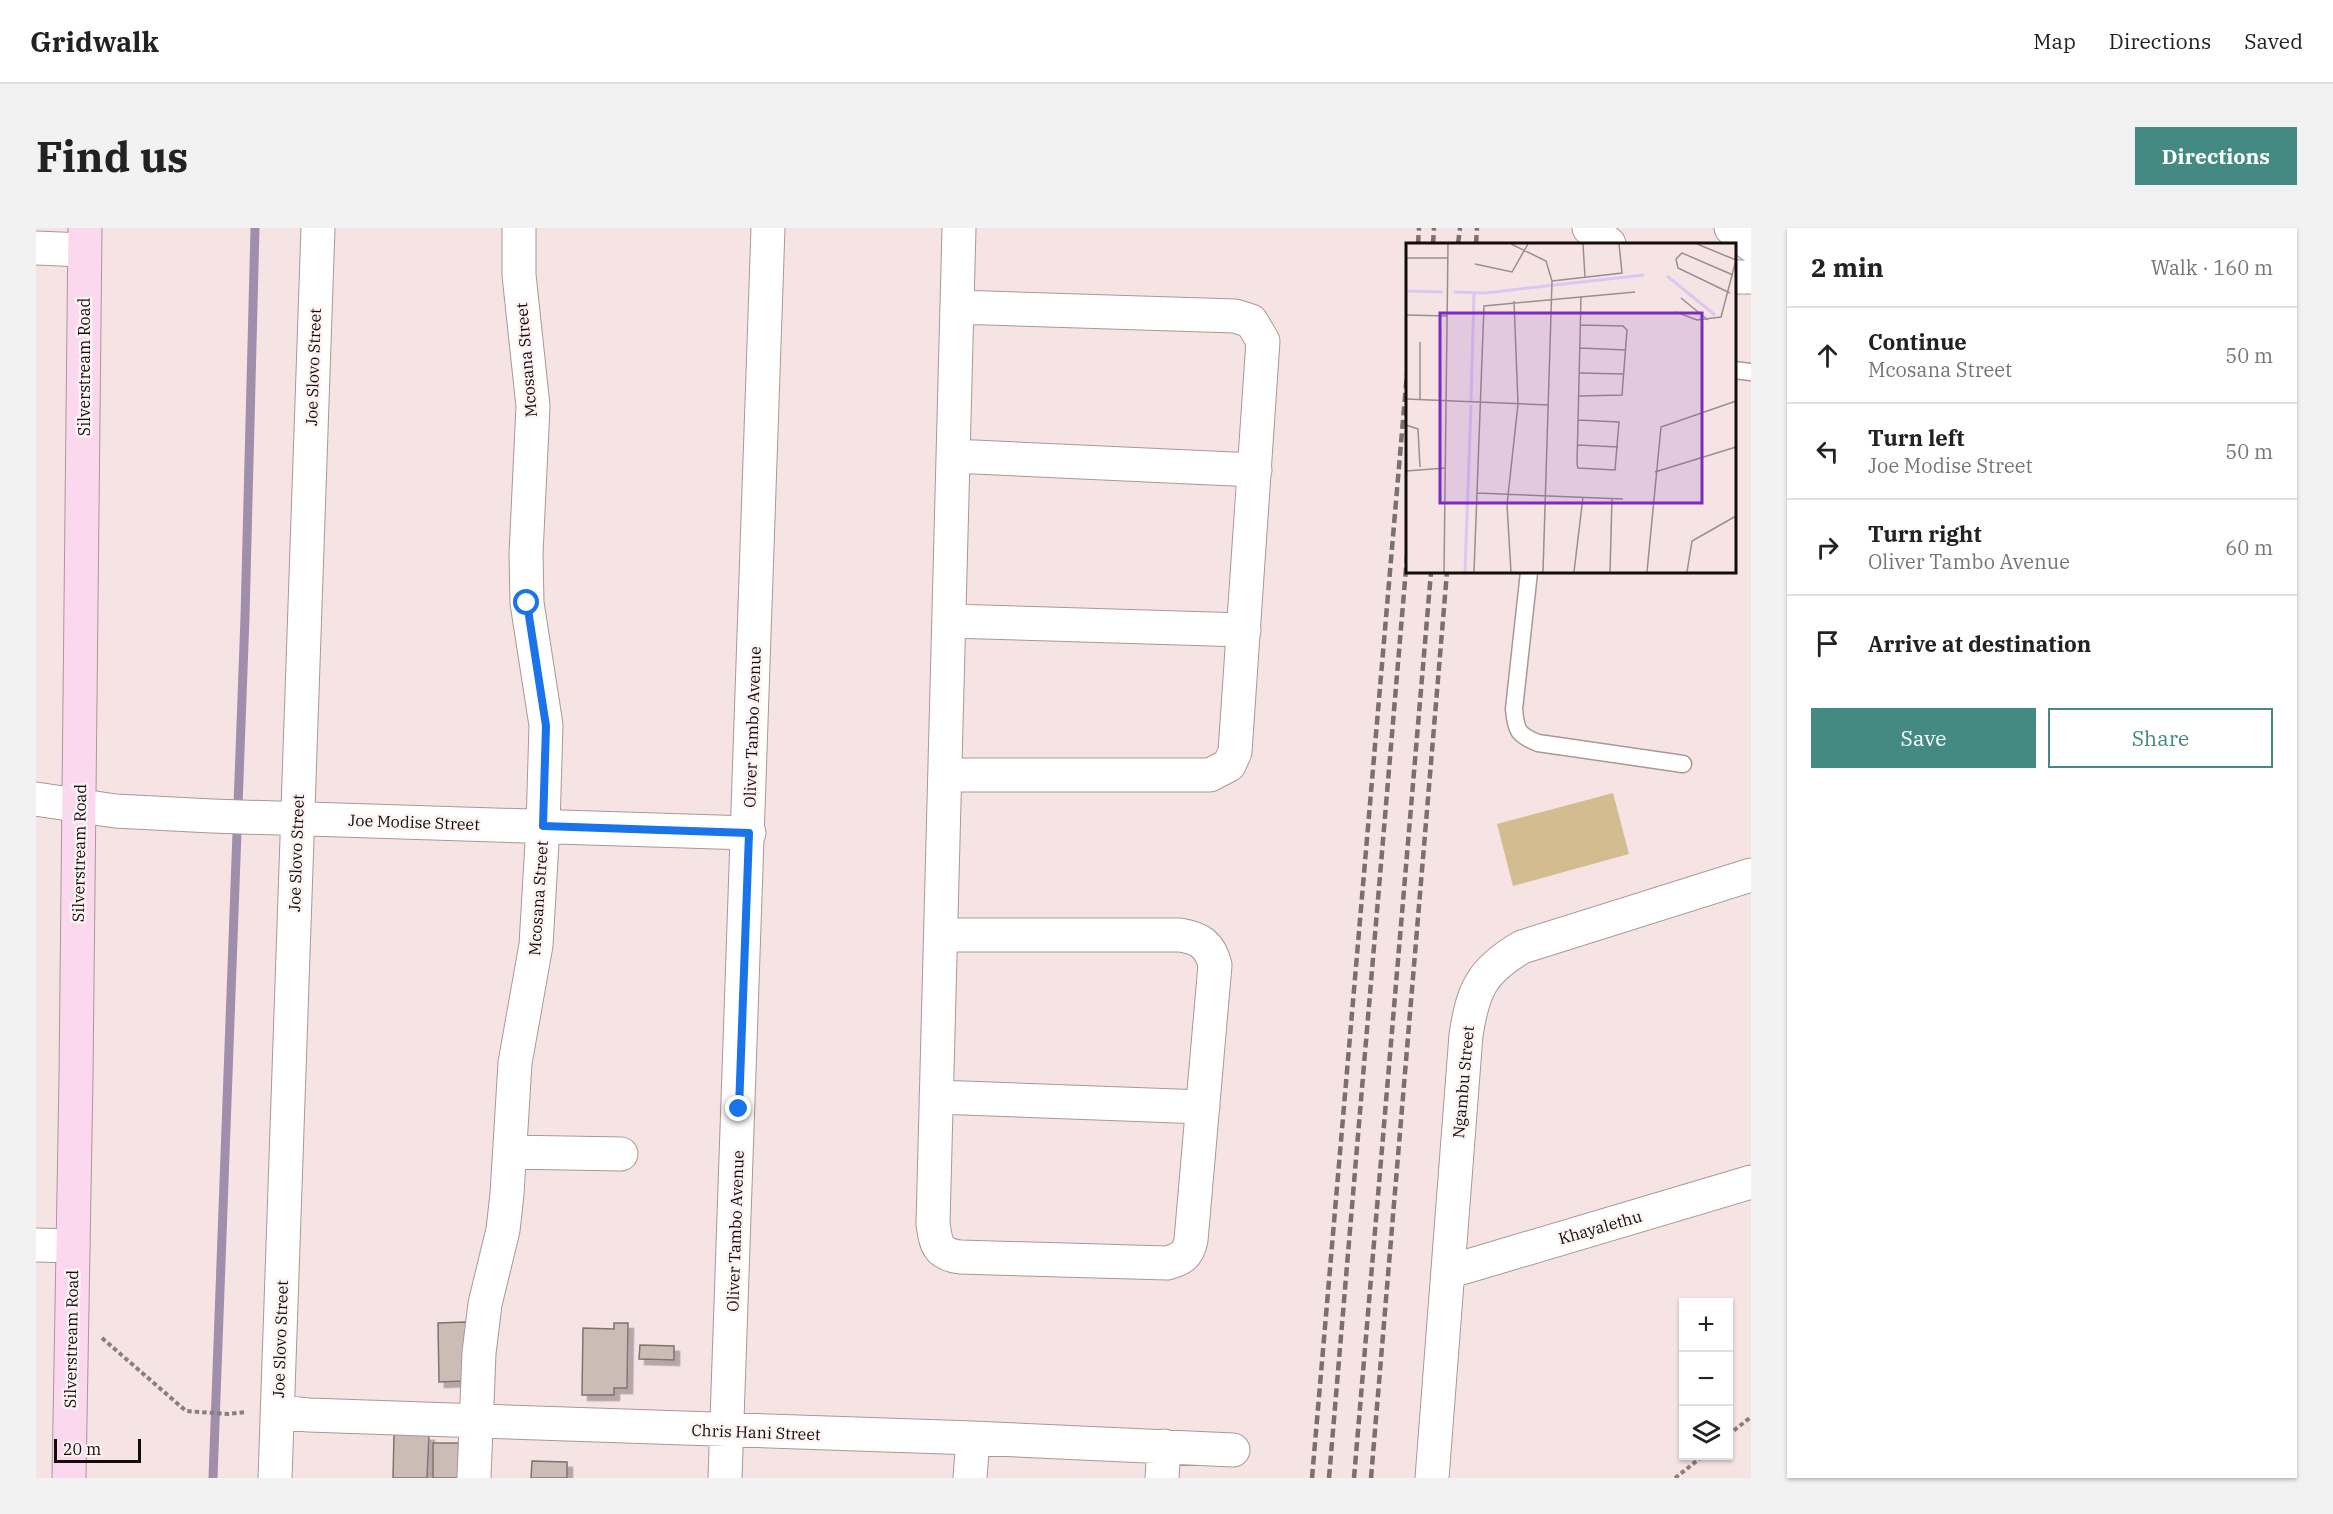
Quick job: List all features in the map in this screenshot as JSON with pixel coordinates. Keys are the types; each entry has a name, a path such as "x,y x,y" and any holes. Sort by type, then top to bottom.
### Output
{"street":[{"name":"Joe Slovo Street","path":"275,1478 318,228"},
{"name":"Mcosana Street","path":"474,1478 485,1304 503,1230 515,1063 536,945 543,826 546,726 527,603 526,554 533,406 519,275 519,228"},
{"name":"Oliver Tambo Avenue","path":"725,1478 749,833 768,228"},
{"path":"941,935 1180,935 1194,937 1207,945 1215,965 1191,1240 1189,1252 1181,1259 1167,1263 960,1257 947,1255 936,1244 933,1224 959,228"},
{"path":"1588,228 1608,243"},
{"path":"1731,228 1751,245"},
{"path":"36,248 85,239"},
{"name":"Silverstream Road","path":"69,1478 85,239"},
{"path":"945,775 1210,776 1229,765 1235,752 1263,341 1251,321 1235,316 957,307"},
{"path":"953,456 1255,470"},
{"path":"949,621 1244,630"},
{"name":"Joe Modise Street","path":"36,799 123,811 212,816 749,833"},
{"name":"Ngambu Street","path":"1432,1478 1466,1035 1471,1004 1486,975 1503,958 1522,947 1751,875"},
{"path":"936,1097 1203,1107"},
{"path":"510,1152 621,1154"},
{"name":"Khayalethu","path":"1448,1272 1751,1182"},
{"path":"36,1245 73,1246"},
{"name":"Chris Hani Street","path":"278,1412 727,1431 972,1438 1163,1462 1233,1450"},
{"path":"970,1478 972,1438"}],"lane":[{"path":"1736,370 1751,372"},
{"path":"1529,573 1514,709 1516,726 1523,737 1538,743 1683,764"}],"path":[{"path":"98,1334 186,1411 228,1414"},
{"path":"1733,1431 1751,1417"},
{"path":"1675,1478 1697,1460"}],"shaded area":[{"path":"1613,793 1629,854 1513,886 1497,824"}],"building":[{"path":"466,1322 467,1381 439,1382 438,1323"},
{"path":"614,1323 628,1323 627,1388 614,1388 614,1395 582,1395 583,1328 614,1329"},
{"path":"640,1345 674,1346 674,1360 639,1359"},
{"path":"394,1434 429,1435 427,1478 393,1478"},
{"path":"433,1443 464,1443 464,1478 433,1478"},
{"path":"532,1461 567,1462 567,1478 531,1478"}],"waterway":[{"path":"213,1478 245,617 255,228"}],"railway":[{"path":"1418,243 1419,228"},
{"path":"1433,243 1434,228"},
{"path":"1458,243 1460,228"},
{"path":"1476,243 1477,228"},
{"path":"1312,1478 1406,385"},
{"path":"1329,1478 1406,569"},
{"path":"1354,1478 1431,573"},
{"path":"1371,1478 1447,573"}],"route":[{"path":"527,603 546,726 543,826 749,833 739,1109"}]}
